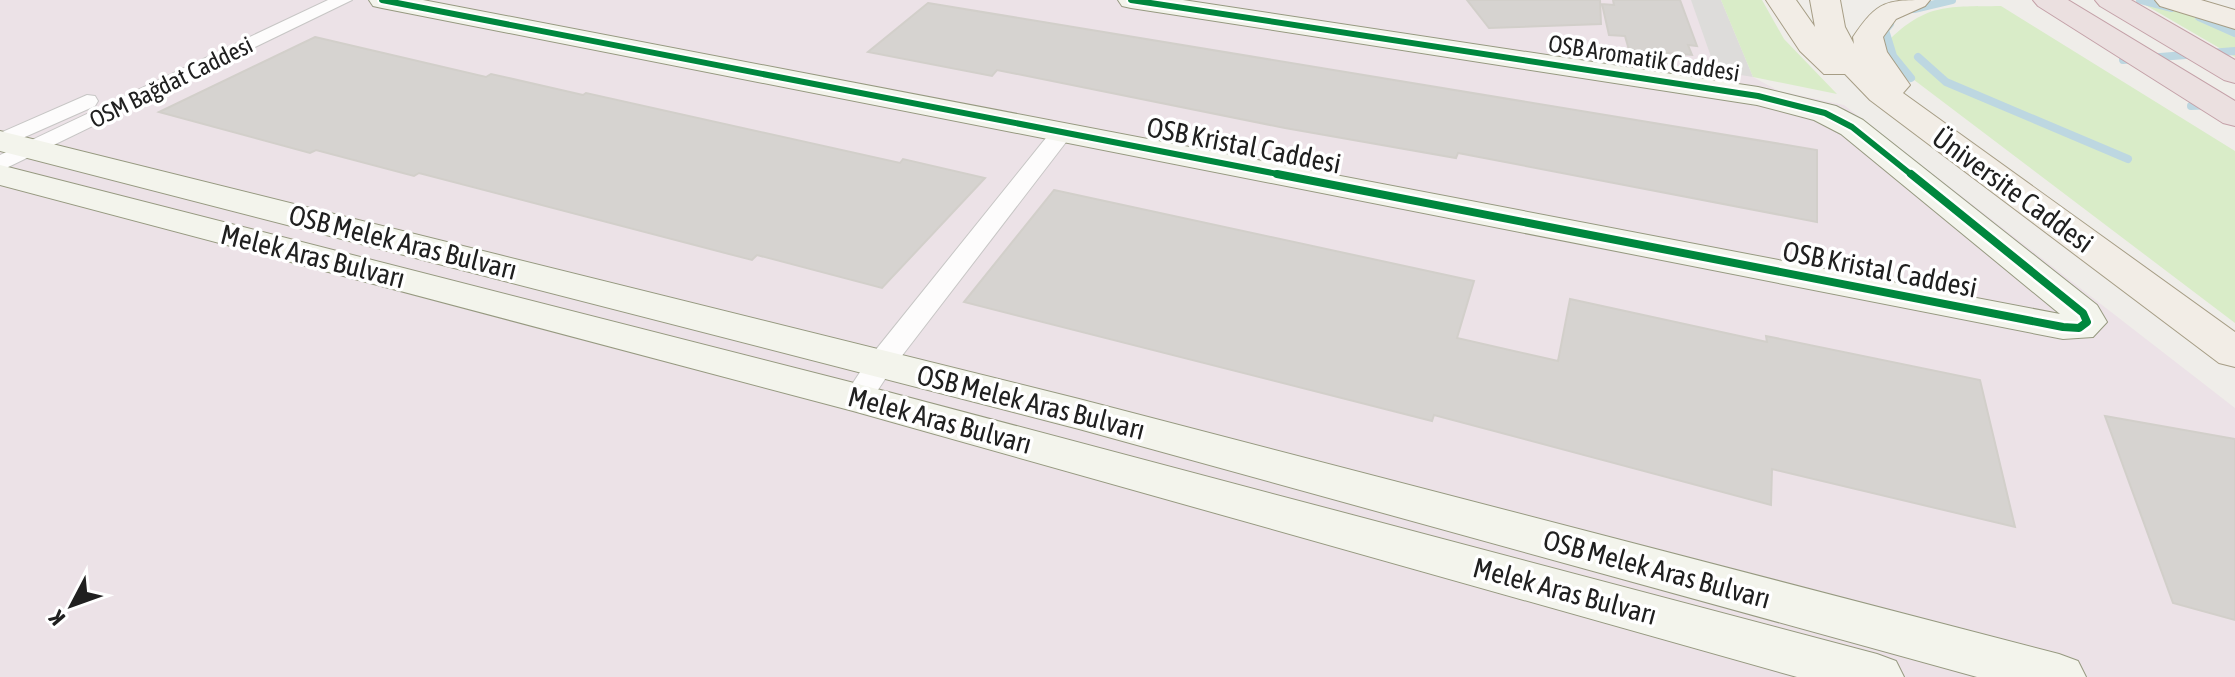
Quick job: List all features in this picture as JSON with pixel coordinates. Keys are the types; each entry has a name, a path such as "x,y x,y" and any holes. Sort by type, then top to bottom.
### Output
{"highway":[{"path":"2048,0 2235,116"},
{"path":"2110,0 2235,73"}],"main road":[{"path":"1781,0 1811,44 1845,77 1930,131"},
{"name":"Üniversite Caddesi","path":"1825,0 1832,31 1857,69 1930,131 2235,353"},
{"path":"1915,0 1886,13 1868,37 1871,52 1881,70 1930,131"},
{"path":"2170,0 2235,19"},
{"path":"2199,0 2235,19"}],"street":[{"name":"OSM Bağdat Caddesi","path":"11,151 310,0"},
{"name":"OSM Bağdat Caddesi","path":"11,151 343,0"},
{"name":"OSB Kristal Caddesi","path":"382,0 2063,327 2079,328 2087,322 2083,313"},
{"name":"OSB Aromatik Caddesi","path":"1131,0 1758,96 1825,113 1852,127 2083,313"},
{"path":"869,381 1062,133"},
{"name":"OSB Melek Aras Bulvarı","path":"11,151 869,381 2059,677"},
{"name":"Melek Aras Bulvarı","path":"0,175 869,381 1877,677"}],"shaded area":[{"path":"0,0 1721,0 1753,77 1779,91 1844,105 2235,408 2235,677 0,677"},
{"path":"1691,0 1721,0 1753,77 1716,71"}],"green space":[{"path":"1721,0 1762,0 1784,39 1837,94 1753,77"},
{"path":"2142,3 2201,17 2235,31 2235,57"},
{"path":"2001,6 2235,151 2235,323 1897,67 1887,42 1914,20 1940,9"}],"building":[{"path":"1467,0 1600,0 1601,24 1489,28"},
{"path":"1613,0 1680,0 1697,46 1688,45 1692,55 1629,50 1625,36 1609,35 1602,4 1614,5"},
{"path":"928,3 1817,150 1817,222 1458,153 1456,158 1285,128 997,70 992,76 868,52"},
{"path":"315,37 486,77 491,74 583,95 586,93 900,163 903,159 985,178 882,288 757,255 752,260 419,173 414,176 316,150 310,153 159,112"},
{"path":"1054,190 1474,281 1457,338 1558,361 1570,299 1767,342 1766,336 1980,380 2015,527 1772,469 1771,505 1434,415 1432,421 964,302"},
{"path":"2105,416 2235,439 2235,620 2173,603"}],"waterway":[{"path":"1914,9 1952,0"},
{"path":"2140,0 2171,8"},
{"path":"2199,17 2235,33"},
{"path":"1890,24 1885,30 1893,56 1911,78"},
{"path":"2123,60 2235,51"},
{"path":"1918,57 1946,82 2128,159"},
{"path":"2191,106 2235,104"}],"cycle path":[{"path":"382,0 2063,327 2079,328 2087,322 2083,313 1852,127 1825,113 1758,96 1131,0"}]}
